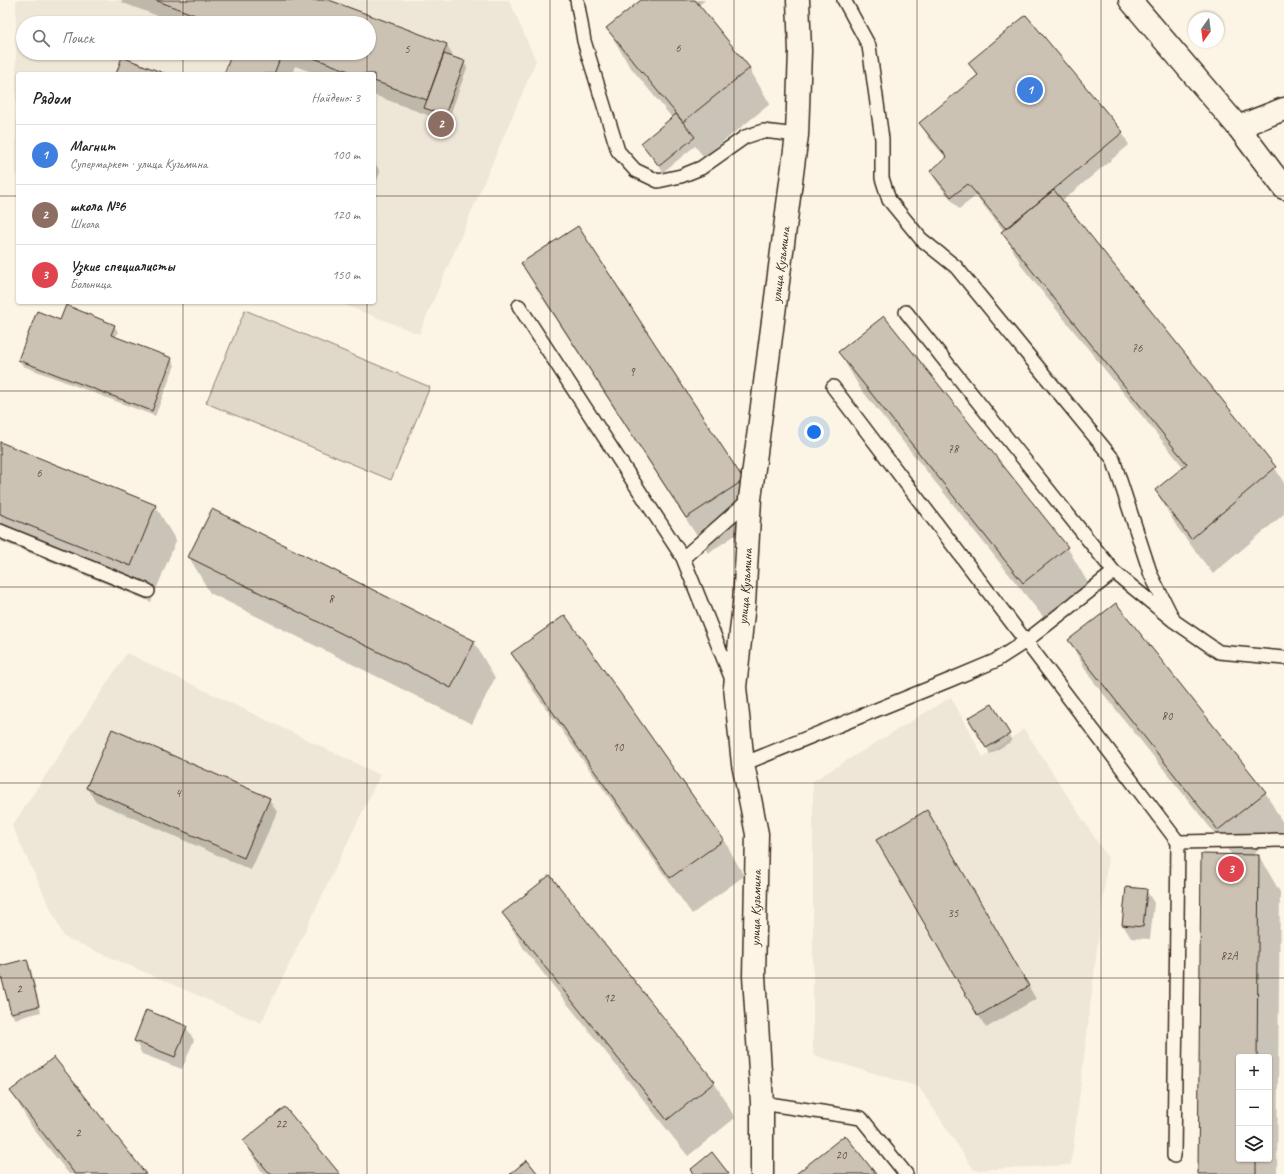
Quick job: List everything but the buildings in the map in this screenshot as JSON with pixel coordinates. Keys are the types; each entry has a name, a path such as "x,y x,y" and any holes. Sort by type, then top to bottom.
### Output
{"street":[{"name":"улица Кузьмина","path":"762,1174 762,1103 754,976 757,834 743,764 735,686 744,604 750,499 797,135 800,51 798,0"},
{"path":"1130,0 1238,127 1284,188"},
{"path":"1238,127 1284,109"}],"lane":[{"path":"577,0 584,41 618,151 635,170 658,181 681,176 701,168 745,137 763,131 797,135"},
{"path":"844,0 869,46 882,139 882,178 889,200 921,239 956,267 1113,459 1151,575 1174,620"},
{"path":"519,306 683,558 735,686"},
{"path":"906,312 1114,572 1174,620 1219,652 1284,658"},
{"path":"833,387 1178,842 1174,1156"},
{"path":"683,558 750,499"},
{"path":"0,531 148,591"},
{"path":"743,764 994,661 1026,641 1114,572"},
{"path":"1178,842 1284,840"},
{"path":"762,1103 861,1118 906,1174"}],"shaded area":[{"path":"16,0 509,0 536,61 419,334 342,304 376,304 376,72 16,72 16,60 376,60 376,16 16,16"},
{"path":"245,310 430,387 391,480 206,403"},
{"path":"127,653 380,775 261,1023 64,937 12,826"},
{"path":"951,697 983,757 1024,729 1108,858 1071,1165 974,1170 919,1087 813,1055 813,781"}],"place":[{"name":"Магнит","path":"1030,90"},
{"name":"школа №6","path":"441,124"},
{"name":"Узкие специалисты","path":"1231,869"}]}
